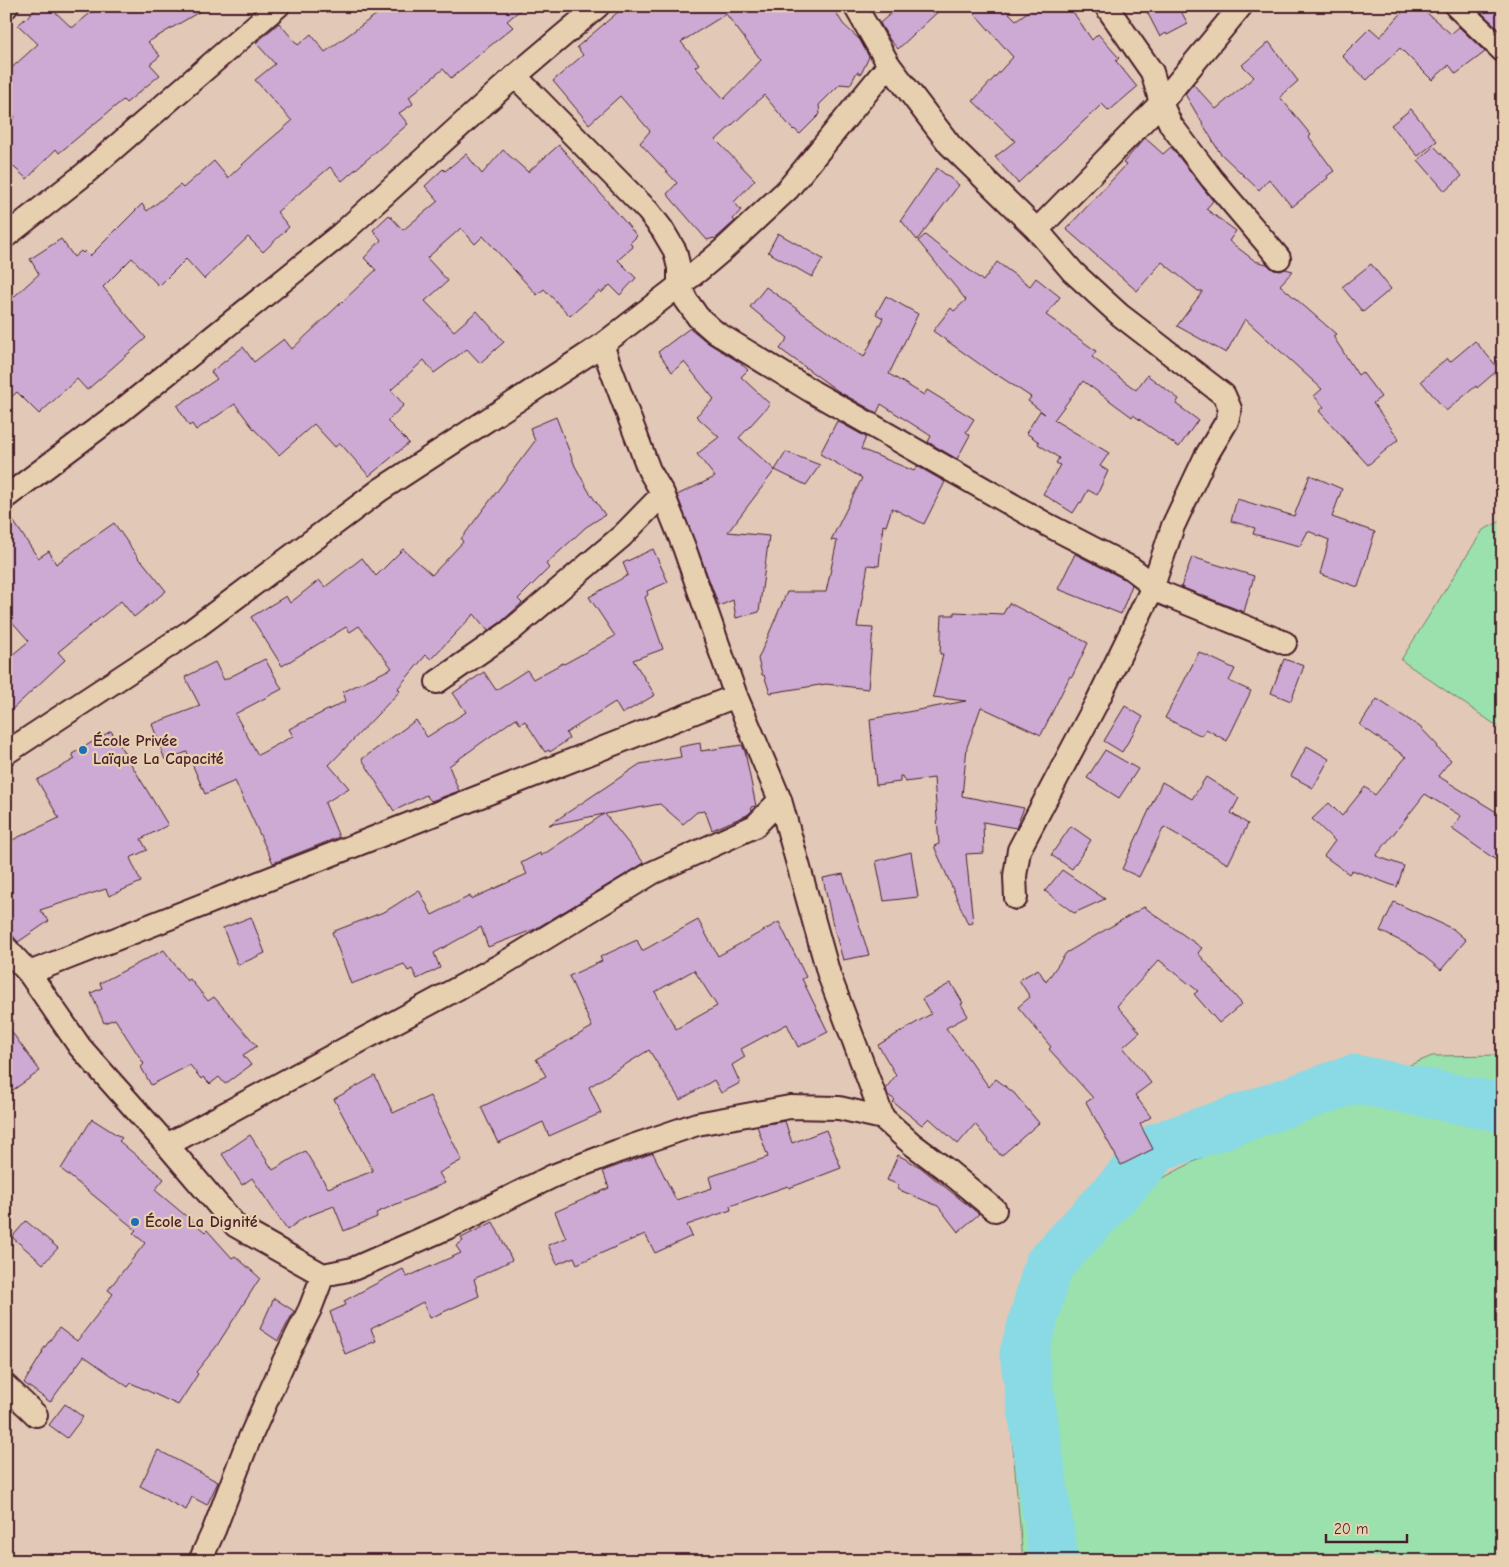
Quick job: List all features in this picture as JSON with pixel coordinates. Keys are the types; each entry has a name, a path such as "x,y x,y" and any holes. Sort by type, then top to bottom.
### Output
{"street":[{"path":"6,236 82,176 278,6"},
{"path":"6,497 121,411 340,234 515,76 598,6"},
{"path":"855,6 890,65 950,146 1037,230 1073,272 1120,315 1224,395 1230,408 1227,421 1205,458 1172,526 1152,589 1097,702 1019,850 1015,876 1016,898"},
{"path":"1106,6 1152,72 1171,126 1200,164 1279,258"},
{"path":"1037,230 1161,102 1241,6"},
{"path":"1456,6 1503,51"},
{"path":"6,753 191,631 380,490 602,345 698,271 788,189 890,65"},
{"path":"515,76 648,211 662,228 675,251 679,268 679,284 686,300 698,317 715,332 813,392 1046,524 1131,568 1143,577 1152,589 1285,643"},
{"path":"602,345 649,470 663,494 684,547 736,696 780,800 829,975 883,1118 912,1144 995,1210"},
{"path":"437,682 509,632 622,536 663,494"},
{"path":"29,973 736,696"},
{"path":"167,1145 502,965 652,873 755,826 780,800"},
{"path":"6,948 29,973 80,1047 236,1226 323,1275 353,1269 449,1227 553,1176 697,1124 790,1107 839,1108 883,1118"},
{"path":"200,1561 246,1449 284,1361 310,1309 323,1275"},
{"path":"6,1386 36,1415"}],"green space":[{"path":"1503,520 1503,730 1401,660 1483,530"},
{"path":"1503,1055 1503,1561 1023,1561 1005,1358 1091,1216 1263,1125 1432,1056"}],"building":[{"path":"40,6 49,6 72,28 99,6 209,6 148,42 160,56 150,64 160,75 126,103 123,100 59,153 56,149 27,179 6,160 6,127 15,117 6,106 6,73 38,44 18,25"},
{"path":"388,6 525,6 507,21 513,27 451,78 443,69 409,97 413,104 399,113 408,124 342,181 330,167 277,212 289,227 263,252 248,237 204,279 186,259 159,286 132,258 103,287 146,338 87,390 77,379 39,414 17,392 6,402 6,304 39,274 30,259 61,239 74,257 81,251 83,253 85,251 90,256 142,204 147,211 180,185 183,188 214,161 228,178 292,121 255,80 275,64 256,43 279,23 298,45 311,34 325,52"},
{"path":"625,6 832,6 843,24 860,40 869,57 861,74 857,72 850,85 840,84 819,105 820,114 800,134 793,130 764,95 716,140 755,180 734,202 741,210 733,219 735,221 715,239 707,240 667,194 677,183 640,143 650,131 620,96 589,124 553,81 583,55 577,47","holes":["726,14 761,60 724,99 695,67 699,64 681,42"]},
{"path":"899,6 944,6 898,49 880,23"},
{"path":"968,6 1002,6 1016,20 1036,6 1069,6 1092,40 1098,34 1119,58 1116,61 1137,87 1109,111 1102,104 1018,183 995,157 1015,141 973,101 1013,57"},
{"path":"1144,6 1178,6 1188,24 1160,37"},
{"path":"1408,6 1419,6 1451,34 1459,27 1485,52 1456,74 1449,65 1432,80 1400,48 1367,80 1342,56 1370,28 1380,37"},
{"path":"1485,6 1503,6 1503,33 1480,11"},
{"path":"1269,42 1298,81 1280,97 1311,135 1309,137 1334,171 1292,207 1269,179 1259,190 1220,153 1185,94 1193,84 1216,109 1254,77 1242,65"},
{"path":"1411,109 1437,141 1418,156 1391,125"},
{"path":"1145,138 1163,154 1171,147 1213,201 1206,209 1236,231 1229,241 1255,261 1267,264 1274,270 1281,271 1285,269 1293,271 1280,285 1336,334 1333,336 1358,375 1362,372 1381,397 1373,403 1399,439 1368,465 1319,411 1324,407 1314,396 1322,389 1245,319 1226,353 1177,326 1203,291 1198,291 1162,262 1137,291 1066,229 1126,165 1123,163"},
{"path":"559,145 637,236 630,243 633,247 618,260 636,278 620,295 610,285 601,293 599,291 570,316 544,289 537,295 483,236 475,244 461,228 427,258 448,281 425,301 454,331 477,311 504,342 480,363 467,349 434,373 424,360 391,390 404,405 387,421 409,443 369,476 340,443 335,447 314,424 279,455 253,428 235,404 196,430 192,424 189,426 177,406 217,379 211,372 243,347 254,362 284,339 292,349 376,270 364,258 381,240 373,230 389,215 403,230 438,201 425,186 443,169 445,171 466,154 482,174 503,150 528,172"},
{"path":"1434,146 1462,176 1445,191 1418,160"},
{"path":"937,168 959,185 917,240 901,220"},
{"path":"778,233 823,259 812,277 768,252"},
{"path":"925,235 983,281 997,262 1030,286 1036,278 1060,297 1046,315 1096,351 1092,357 1136,390 1147,375 1179,399 1176,404 1198,420 1179,447 1133,415 1132,417 1083,381 1054,420 1109,453 1100,466 1108,471 1097,495 1088,490 1073,513 1043,494 1060,465 1056,463 1059,458 1038,444 1039,442 1026,433 1040,411 1045,414 1028,401 1031,397 995,375 933,331 951,308 954,311 966,300 918,241"},
{"path":"1371,264 1391,289 1363,312 1342,287"},
{"path":"766,287 864,357 883,318 876,314 886,296 918,314 889,374 924,395 927,390 974,419 966,432 970,435 957,459 928,442 931,436 881,404 877,413 838,391 780,349 788,338 750,307"},
{"path":"690,328 708,343 739,362 748,370 741,377 770,404 739,438 775,470 728,532 769,536 759,612 736,618 733,600 719,606 677,495 715,477 697,454 719,437 696,416 714,399 684,362 672,372 658,352"},
{"path":"1475,341 1499,369 1446,411 1421,381 1447,358 1450,362"},
{"path":"556,417 575,466 605,515 586,527 546,564 549,568 518,599 522,603 501,622 488,631 474,614 431,659 426,655 398,688 400,691 329,765 349,788 325,803 339,837 273,863 235,781 205,794 187,752 165,760 152,724 200,706 185,677 215,662 224,680 265,659 282,689 235,714 258,755 293,736 289,729 346,701 343,692 392,668 359,626 350,632 346,627 282,666 251,617 286,596 290,603 319,580 325,587 362,558 376,576 403,549 432,575 463,542 461,539 535,441 530,428"},
{"path":"837,421 866,437 861,449 914,471 917,466 945,482 924,524 892,508 886,526 883,525 879,566 868,565 857,627 873,628 868,689 826,684 770,693 764,675 762,675 758,659 787,592 826,592 837,541 831,540 862,478 820,454"},
{"path":"786,452 820,465 806,485 775,470"},
{"path":"1310,475 1342,489 1332,517 1375,532 1358,587 1320,574 1329,540 1308,531 1300,546 1253,534 1255,528 1231,521 1237,499 1294,516"},
{"path":"6,510 38,558 49,551 56,564 114,523 141,562 166,591 134,617 121,601 58,652 65,660 6,715 6,660 29,641 6,615"},
{"path":"653,549 668,582 647,591 648,595 645,597 663,649 633,660 655,695 622,714 615,702 566,733 569,739 550,752 549,750 545,752 525,721 520,724 516,718 449,766 459,791 431,801 426,795 394,811 362,759 416,720 427,737 466,712 453,693 484,672 496,690 527,670 533,679 615,636 589,597 628,575 623,563"},
{"path":"1075,554 1132,585 1121,614 1058,589"},
{"path":"1192,557 1254,576 1244,612 1181,587"},
{"path":"1009,603 1088,643 1041,735 981,707 967,747 962,796 1024,808 1016,828 983,822 984,853 966,854 973,923 968,924 934,846 939,844 934,778 905,782 902,776 900,776 900,782 876,785 870,719 966,701 933,697 943,654 940,654 942,615 954,615 954,612 1003,614"},
{"path":"1199,652 1235,669 1229,681 1251,691 1227,741 1206,729 1202,736 1165,718"},
{"path":"1284,659 1304,666 1291,701 1271,693"},
{"path":"1377,699 1420,727 1438,746 1436,747 1451,760 1438,776 1503,816 1503,865 1452,829 1461,816 1425,794 1376,856 1404,866 1397,887 1352,870 1349,874 1324,856 1335,841 1312,819 1329,803 1342,816 1365,787 1375,795 1406,757 1360,725"},
{"path":"1125,706 1143,717 1122,752 1104,741"},
{"path":"111,731 168,825 141,839 147,850 130,858 141,882 109,896 106,889 40,910 49,921 18,942 6,927 6,843 59,818 37,780 75,759 72,754"},
{"path":"700,743 701,751 742,745 756,806 751,807 752,811 747,815 712,830 705,811 697,812 683,824 660,804 605,814 644,863 535,929 488,947 481,927 434,953 440,968 417,979 412,969 408,971 404,964 351,984 332,932 386,911 419,890 432,915 470,896 471,899 527,874 521,863 540,853 541,856 604,814 549,825 640,764 681,757 679,747"},
{"path":"1307,746 1329,759 1313,788 1291,776"},
{"path":"1105,750 1138,769 1119,798 1087,778"},
{"path":"1206,777 1239,798 1231,813 1248,824 1228,864 1164,827 1139,877 1122,869 1162,782 1192,799"},
{"path":"1071,826 1091,840 1072,869 1051,855"},
{"path":"911,852 918,897 884,901 876,861"},
{"path":"1062,870 1105,899 1074,913 1045,891"},
{"path":"843,874 869,955 843,960 823,878"},
{"path":"1394,902 1453,929 1466,940 1441,970 1411,946 1380,931"},
{"path":"1144,907 1202,948 1198,953 1242,1004 1219,1023 1194,994 1198,991 1159,960 1117,1006 1140,1032 1123,1047 1151,1083 1135,1095 1151,1117 1140,1124 1153,1149 1121,1165 1086,1102 1093,1098 1049,1049 1051,1047 1018,1007 1030,997 1019,980 1038,969 1046,982 1066,953"},
{"path":"251,917 265,953 238,965 223,928"},
{"path":"698,920 718,956 779,922 806,977 802,979 828,1032 798,1047 787,1024 741,1049 745,1057 732,1065 740,1083 721,1093 714,1080 680,1100 649,1050 589,1087 601,1113 549,1136 543,1122 498,1143 481,1107 546,1076 536,1059 592,1027 569,976 602,961 600,957 637,940 642,951","holes":["694,970 717,1006 676,1029 655,992"]},
{"path":"164,950 187,981 190,979 208,1001 214,997 257,1046 243,1055 251,1065 225,1084 219,1077 210,1084 203,1077 201,1079 190,1065 151,1085 141,1067 144,1064 115,1019 104,1023 91,993 102,988 100,983"},
{"path":"951,983 963,1003 961,1004 968,1016 946,1028 989,1087 996,1079 1014,1093 1039,1123 1001,1156 975,1124 958,1144 929,1118 922,1125 893,1102 895,1100 888,1095 886,1088 896,1075 878,1045 931,1014 922,999"},
{"path":"6,1024 40,1071 6,1095"},
{"path":"375,1076 393,1113 430,1096 462,1160 439,1173 445,1183 376,1213 377,1217 344,1231 334,1206 303,1218 287,1230 252,1178 242,1185 222,1154 250,1135 273,1170 305,1151 328,1188 373,1171 334,1099"},
{"path":"92,1119 122,1138 119,1141 164,1179 155,1190 205,1232 207,1230 232,1258 235,1256 260,1278 216,1347 196,1372 198,1374 178,1405 131,1383 128,1387 84,1356 50,1402 24,1383 42,1351 59,1328 77,1341 113,1294 108,1290 145,1243 133,1233 136,1230 61,1169"},
{"path":"785,1121 792,1143 826,1130 841,1168 789,1188 788,1186 730,1206 731,1210 687,1225 692,1236 655,1253 645,1234 577,1264 574,1257 557,1264 548,1245 566,1238 555,1212 609,1188 603,1171 653,1153 676,1200 712,1188 709,1177 768,1157 757,1126"},
{"path":"898,1155 920,1167 979,1214 958,1232 938,1206 897,1189 899,1185 887,1180"},
{"path":"26,1221 58,1248 43,1264 12,1237"},
{"path":"493,1222 512,1260 474,1279 479,1296 430,1318 423,1302 371,1329 376,1341 345,1354 330,1312 346,1305 344,1301 403,1269 407,1277 461,1253 456,1246 463,1241 461,1238"},
{"path":"274,1298 294,1311 278,1341 260,1329"},
{"path":"65,1404 83,1417 67,1438 49,1425"},
{"path":"158,1450 218,1482 207,1505 192,1497 186,1510 140,1486"}],"waterway":[{"path":"1054,1561 1024,1354 1048,1266 1158,1147 1354,1079 1503,1108"}],"place":[{"name":"École Privée Laïque La Capacité","path":"83,750"},
{"name":"École La Dignité","path":"135,1222"}]}
